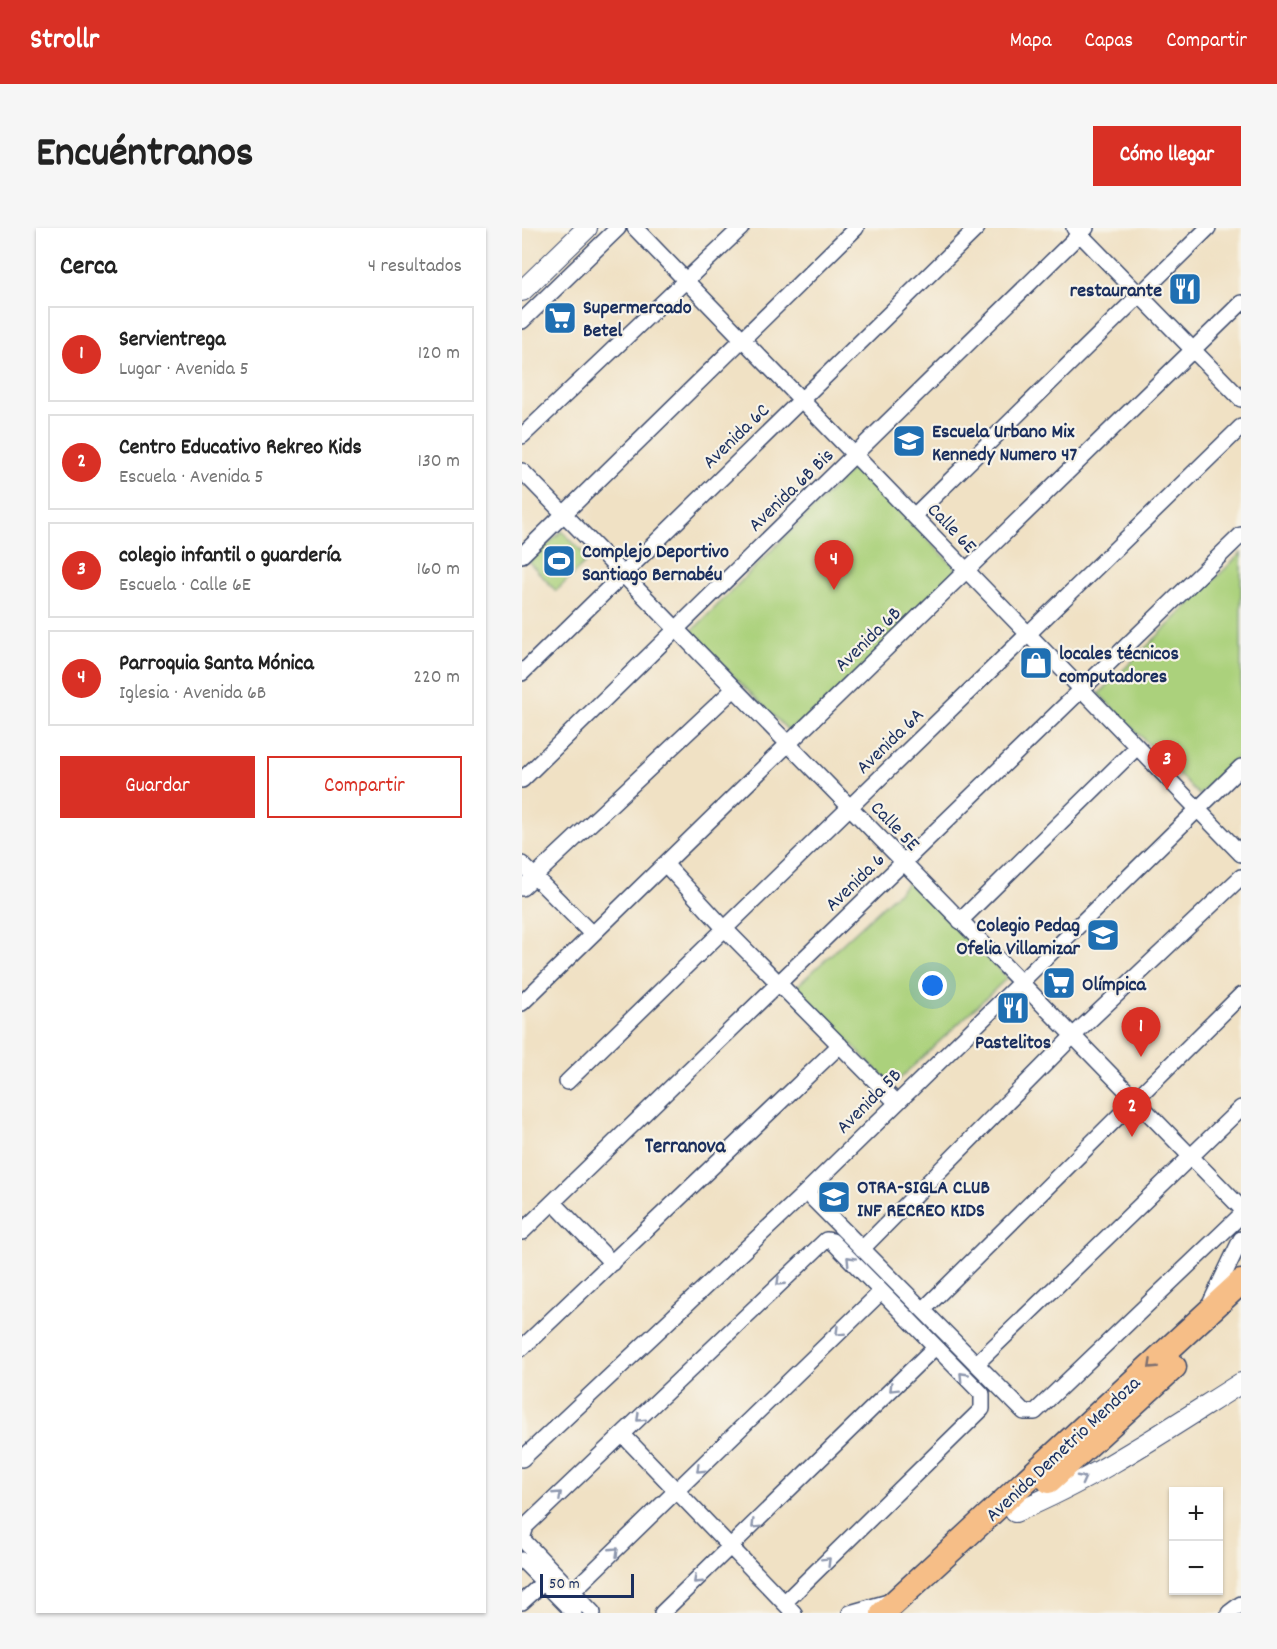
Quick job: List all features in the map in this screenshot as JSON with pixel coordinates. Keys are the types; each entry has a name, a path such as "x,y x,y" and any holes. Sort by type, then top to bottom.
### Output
{"main road":[{"name":"Avenida Demetrio Mendoza","path":"896,1608 1241,1282"},
{"name":"Avenida Demetrio Mendoza","path":"896,1608 1015,1512 1241,1305"}],"street":[{"path":"522,291 586,228"},
{"path":"522,320 618,228"},
{"name":"Calle 6E","path":"635,228 1241,854"},
{"path":"522,436 741,228"},
{"path":"522,555 856,228"},
{"name":"Avenida 6C","path":"522,673 976,228"},
{"path":"914,516 1208,228"},
{"path":"1080,230 1139,295 1241,399"},
{"name":"Avenida 6B Bis","path":"522,780 855,455 1080,230"},
{"name":"Avenida 6B","path":"522,1002 1241,303"},
{"name":"Avenida 6A","path":"567,1082 1241,427"},
{"name":"Calle 5E","path":"522,471 1241,1208"},
{"name":"Avenida 6","path":"522,1232 1241,535"},
{"path":"522,888 734,689"},
{"path":"960,921 1137,747"},
{"name":"Avenida 5B","path":"522,1459 806,1192 1019,981 1241,767"},
{"path":"522,864 592,934"},
{"path":"665,864 724,929 780,982 896,1102"},
{"path":"862,1249 1073,1036 1241,877"},
{"path":"923,1310 1241,995"},
{"path":"522,1348 840,1045"},
{"path":"976,1364 1241,1108"},
{"path":"806,1192 976,1364 1029,1414 1035,1412 1241,1215"},
{"path":"553,1202 612,1263"},
{"path":"1203,1317 1241,1239"},
{"path":"593,1613 522,1539 522,1532 822,1242 832,1241 982,1394 982,1409 790,1607 623,1435"},
{"path":"573,1591 881,1292"},
{"path":"662,1613 935,1347"},
{"path":"1015,1512 1111,1464 1241,1383"},
{"path":"1094,1442 1092,1450 1095,1458 1102,1463 1111,1464"},
{"path":"522,1560 574,1613"},
{"path":"522,1602 544,1582"},
{"path":"1229,1613 1241,1604"},
{"path":"850,1613 896,1608"}],"green space":[{"path":"854,467 962,574 792,734 690,633"},
{"name":"Complejo Deportivo Santiago Bernabéu","path":"562,531 589,559 556,591 529,562"},
{"path":"1241,553 1241,754 1199,795 1099,694"},
{"path":"912,879 1007,978 892,1086 796,987"}],"place":[{"name":"restaurante","path":"1185,289"},
{"name":"Supermercado Betel","path":"560,318"},
{"name":"Escuela Urbano Mix Kennedy Numero 47","path":"909,441"},
{"name":"Complejo Deportivo Santiago Bernabéu","path":"559,561"},
{"name":"Parroquia Santa Mónica","path":"834,590"},
{"name":"locales técnicos computadores","path":"1036,663"},
{"name":"colegio infantil o guardería","path":"1167,790"},
{"name":"Colegio Pedag Ofelia Villamizar","path":"1103,935"},
{"name":"Olímpica","path":"1059,983"},
{"name":"Pastelitos","path":"1013,1008"},
{"name":"Servientrega","path":"1141,1057"},
{"name":"Centro Educativo Rekreo Kids","path":"1132,1137"},
{"name":"OTRA-SIGLA CLUB INF RECREO KIDS","path":"834,1197"}],"district":[{"name":"Terranova","path":"685,1145"}]}
